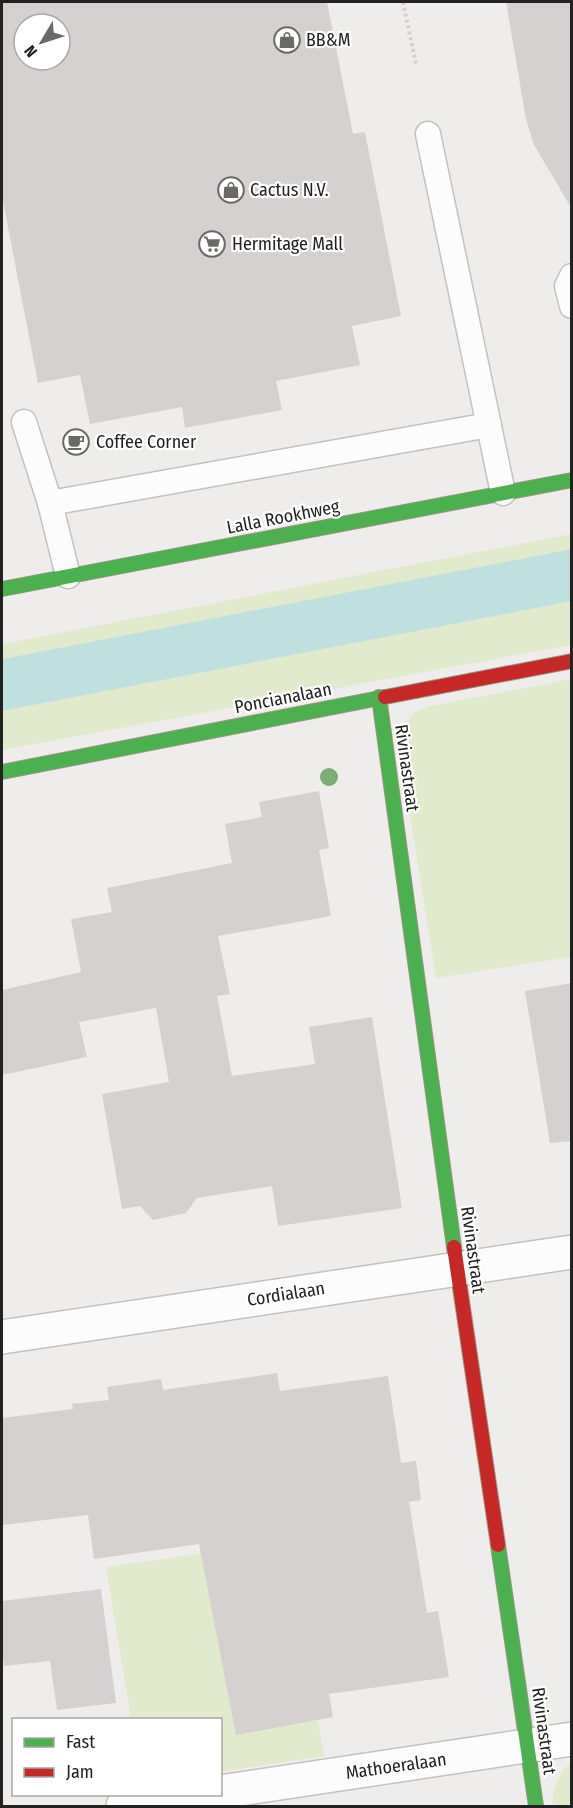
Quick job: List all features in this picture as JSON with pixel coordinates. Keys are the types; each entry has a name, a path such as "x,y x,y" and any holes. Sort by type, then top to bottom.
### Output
{"street":[{"name":"Lalla Rookhweg","path":"2,589 572,480"},
{"name":"Poncianalaan","path":"2,772 572,661"},
{"name":"Rivinastraat","path":"379,697 457,1268 536,1806"},
{"name":"Cordialaan","path":"2,1337 572,1252"},
{"name":"Mathoeralaan","path":"222,1792 572,1739"},
{"path":"123,1806 190,1796"}],"lane":[{"path":"428,134 503,494"},
{"path":"572,276 567,286 572,306"},
{"path":"24,422 50,504 68,576"},
{"path":"50,504 489,425"}],"path":[{"path":"403,2 416,64"}],"green space":[{"path":"571,534 571,645 2,750 2,644"},
{"path":"571,679 571,957 436,978 400,753 402,730 413,713 431,706"},
{"path":"290,1541 324,1756 222,1772 222,1718 131,1718 106,1567"},
{"path":"571,1762 571,1806 553,1806 553,1794 557,1782"}],"building":[{"name":"Hermitage Mall","path":"2,2 327,2 353,134 365,132 401,316 352,326 360,365 276,381 282,410 185,428 182,407 90,424 80,375 38,383 2,196"},
{"path":"506,2 572,2 572,209 534,145 526,119"},
{"path":"319,791 329,848 319,850 331,916 218,936 230,994 217,996 232,1076 315,1064 309,1027 372,1017 402,1208 278,1226 272,1186 197,1198 186,1213 153,1220 140,1206 122,1209 102,1094 169,1082 156,1008 79,1022 87,1057 2,1075 2,990 81,972 71,919 112,912 107,888 232,863 225,824 262,817 259,802"},
{"path":"572,983 572,1141 550,1143 525,991"},
{"path":"277,1373 280,1391 388,1376 401,1463 416,1461 421,1500 409,1502 427,1613 438,1611 449,1677 329,1694 333,1717 236,1735 199,1544 94,1559 88,1515 2,1525 2,1418 73,1409 72,1404 109,1400 107,1387 161,1379 163,1390"},
{"path":"101,1589 116,1703 57,1710 50,1661 4,1666 2,1601"}],"waterway":[{"path":"2,685 572,575"}],"traffic: fast":[{"path":"2,589 572,480"},
{"path":"379,697 454,1247"},
{"path":"2,772 385,697"},
{"path":"498,1545 536,1806"}],"traffic: jam":[{"path":"385,697 572,661"},
{"path":"454,1247 498,1545"}],"place":[{"name":"BB&M","path":"287,40"},
{"name":"Cactus N.V.","path":"231,190"},
{"name":"Hermitage Mall","path":"212,244"},
{"name":"Coffee Corner","path":"76,442"}]}
